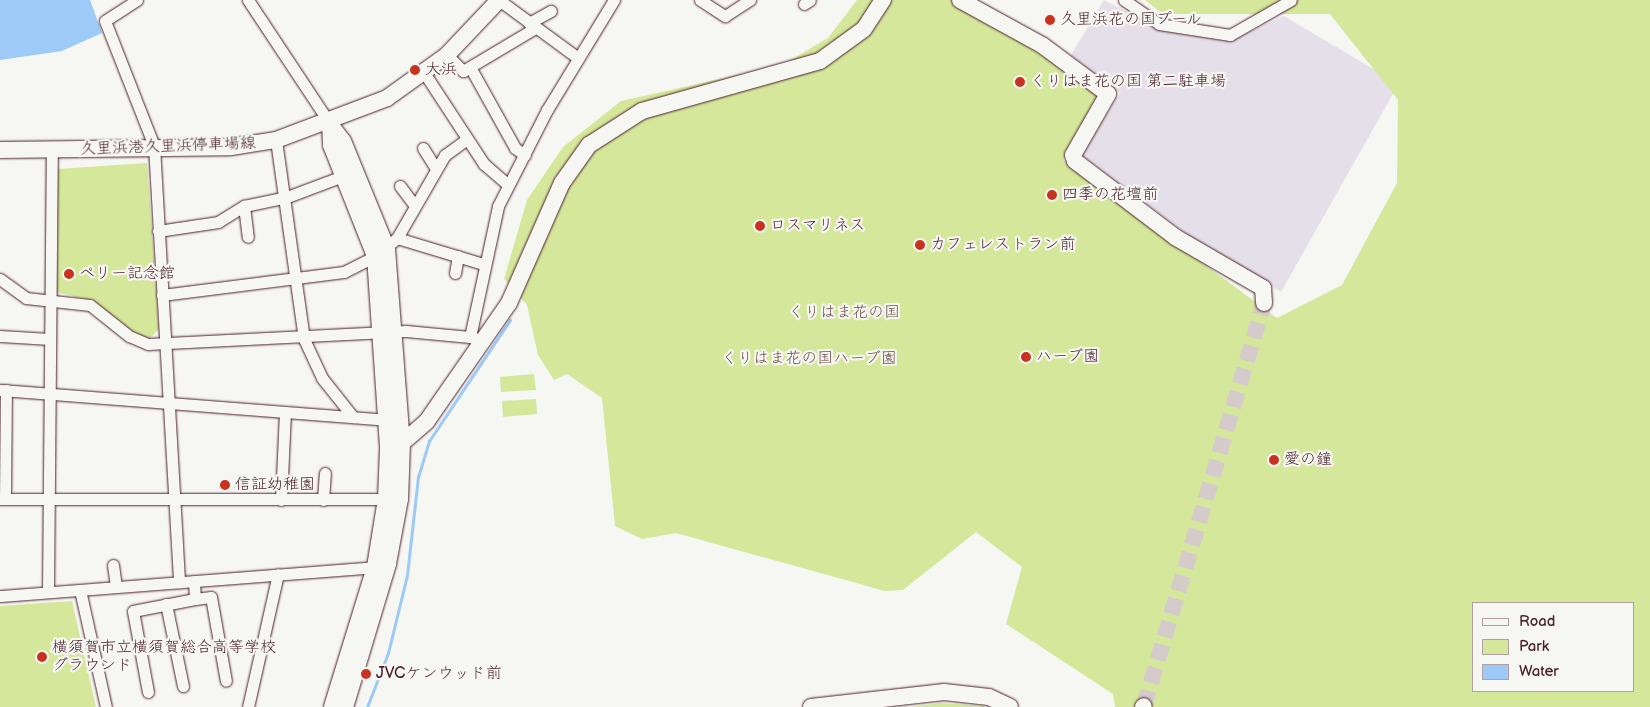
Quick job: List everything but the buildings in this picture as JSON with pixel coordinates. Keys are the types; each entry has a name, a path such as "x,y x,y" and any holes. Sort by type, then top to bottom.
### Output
{"street":[{"path":"137,0 105,21 154,146 169,404 178,500 179,582"},
{"path":"248,0 343,141 386,248 395,446 400,499 388,564 345,707"},
{"path":"499,0 578,58"},
{"name":"久里浜港久里浜停車場線","path":"0,150 52,151 154,146 232,147 276,140 330,124 387,98 425,74 447,55 499,0"},
{"path":"476,338 483,264 507,184 578,58 614,0"},
{"path":"700,0 725,16 750,0"},
{"path":"395,446 445,398 476,338 517,288 572,164 604,132 642,111 820,61 864,29 883,0"},
{"path":"960,0 1042,45 1108,94 1073,155 1074,161 1175,236 1257,284 1265,294 1264,303"},
{"path":"1124,0 1159,24 1230,35 1291,0"},
{"path":"447,55 463,72 532,26 551,11"},
{"path":"470,67 515,148 524,155"},
{"path":"425,74 484,164 507,184"},
{"path":"330,124 331,145 343,176 386,248"},
{"path":"162,295 295,275 344,272 386,248 415,206 445,155 467,139"},
{"path":"276,140 287,197 304,339 322,378 353,417"},
{"path":"423,148 436,169"},
{"path":"48,592 52,151"},
{"path":"158,231 218,222 244,206 287,197 343,176"},
{"path":"400,186 415,206"},
{"path":"244,206 248,237"},
{"path":"386,248 458,256 483,264"},
{"path":"454,273 458,256"},
{"path":"0,279 26,298 51,301 78,300 141,342 166,345 389,333 476,338"},
{"path":"332,707 375,567 395,446 387,420 389,333"},
{"path":"0,336 50,339"},
{"path":"386,499 2,499 3,390 387,420"},
{"path":"281,500 285,412"},
{"path":"323,500 325,473"},
{"path":"113,564 116,587"},
{"path":"0,596 375,567"},
{"path":"248,707 278,574"},
{"path":"194,581 196,599"},
{"path":"80,590 106,707"},
{"path":"148,692 133,611 211,596 226,681"},
{"path":"166,604 183,686"},
{"path":"811,707 944,692 989,697 1010,707"}],"shaded area":[{"path":"1104,0 1162,30 1232,40 1284,16 1380,73 1394,92 1281,292 1191,237 1082,155 1120,93 1071,55"}],"green space":[{"name":"くりはま花の国","path":"857,0 970,0 1101,96 1063,160 1277,318 1342,285 1397,183 1398,100 1330,14 1163,14 1145,0 1650,0 1650,707 1115,707 1113,694 1006,624 1022,567 976,532 903,590 885,591 676,533 642,539 615,526 602,398 567,374 554,380 538,355 527,305 504,279 527,200 563,147 621,101 782,65 828,38"},
{"path":"147,163 159,329 148,340 131,333 92,301 56,292 57,169"},
{"path":"534,374 536,390 501,392 500,377"},
{"path":"536,399 537,414 503,417 502,401"},
{"name":"横須賀市立横須賀総合高等学校 グラウンド","path":"72,601 96,707 0,707 0,606"},
{"path":"940,703 983,706 985,707 911,707"}],"water":[{"path":"0,0 90,0 102,33 62,51 0,60"}],"waterway":[{"path":"367,707 388,653 407,575 418,477 429,441 510,320"}],"tunnel":[{"path":"1144,706 1264,303"}],"place":[{"name":"久里浜花の国プール","path":"1050,20"},
{"name":"大浜","path":"415,70"},
{"name":"くりはま花の国 第二駐車場","path":"1020,82"},
{"name":"四季の花壇前","path":"1052,195"},
{"name":"ロスマリネス","path":"760,226"},
{"name":"カフェレストラン前","path":"920,245"},
{"name":"ペリー記念館","path":"69,274"},
{"name":"ハーブ園","path":"1026,357"},
{"name":"愛の鐘","path":"1274,460"},
{"name":"信証幼稚園","path":"225,485"},
{"name":"横須賀市立横須賀総合高等学校 グラウンド","path":"42,657"},
{"name":"JVCケンウッド前","path":"366,674"}],"park label":[{"name":"くりはま花の国ハーブ園","path":"809,359"}]}
